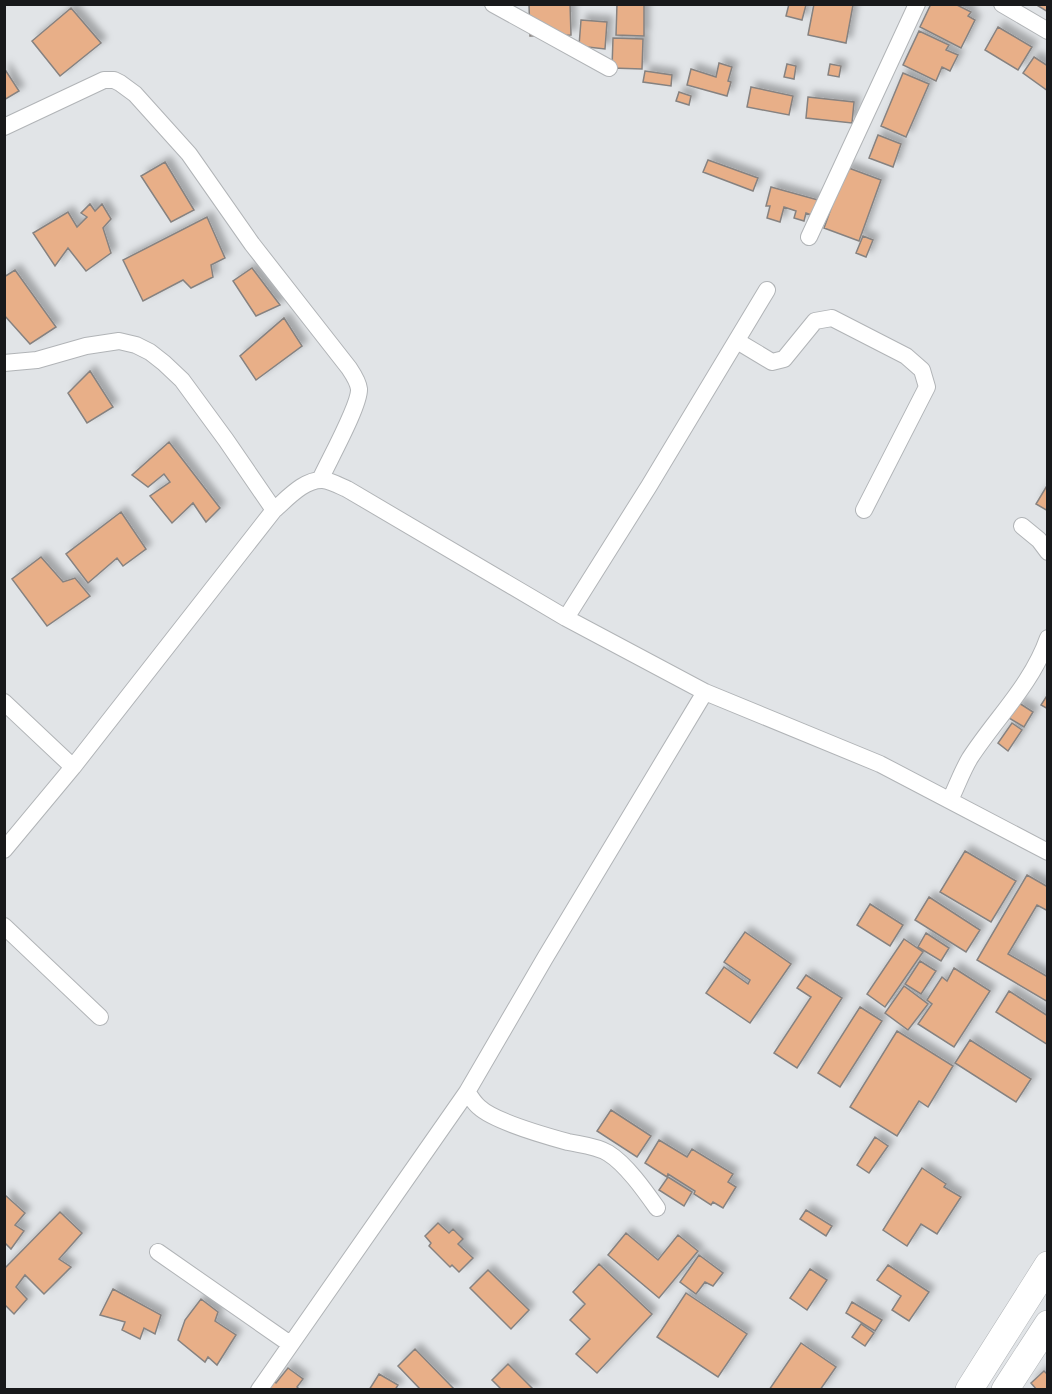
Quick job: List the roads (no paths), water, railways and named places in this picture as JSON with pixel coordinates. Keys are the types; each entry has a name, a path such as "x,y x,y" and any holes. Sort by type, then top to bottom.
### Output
{"main road":[{"path":"969,1389 1047,1265"},
{"path":"1005,1389 1047,1324"}],"street":[{"path":"493,4 609,68"},
{"path":"809,237 917,4"},
{"path":"1002,4 1047,31"},
{"path":"4,127 104,80 114,80 135,94 189,154 252,244 357,381 359,391 355,406 320,480"},
{"path":"566,618 767,290"},
{"path":"737,341 772,362 784,359 815,321 832,318 906,357 922,370 927,387 864,510"},
{"path":"4,363 37,360 86,346 119,342 136,345 150,352 164,363 187,388 226,440 273,510"},
{"path":"4,850 73,766 273,510 303,485 320,480 347,489 566,618 705,692 880,764 1047,852"},
{"path":"1022,526 1038,540 1047,552"},
{"path":"950,800 970,759 1020,690 1042,655 1047,638"},
{"path":"259,1389 467,1092 705,692"},
{"path":"4,702 73,766"},
{"path":"4,926 100,1017"},
{"path":"467,1092 478,1106 491,1115 512,1124 599,1149 609,1154 640,1185 657,1208"},
{"path":"158,1252 290,1344"}]}
